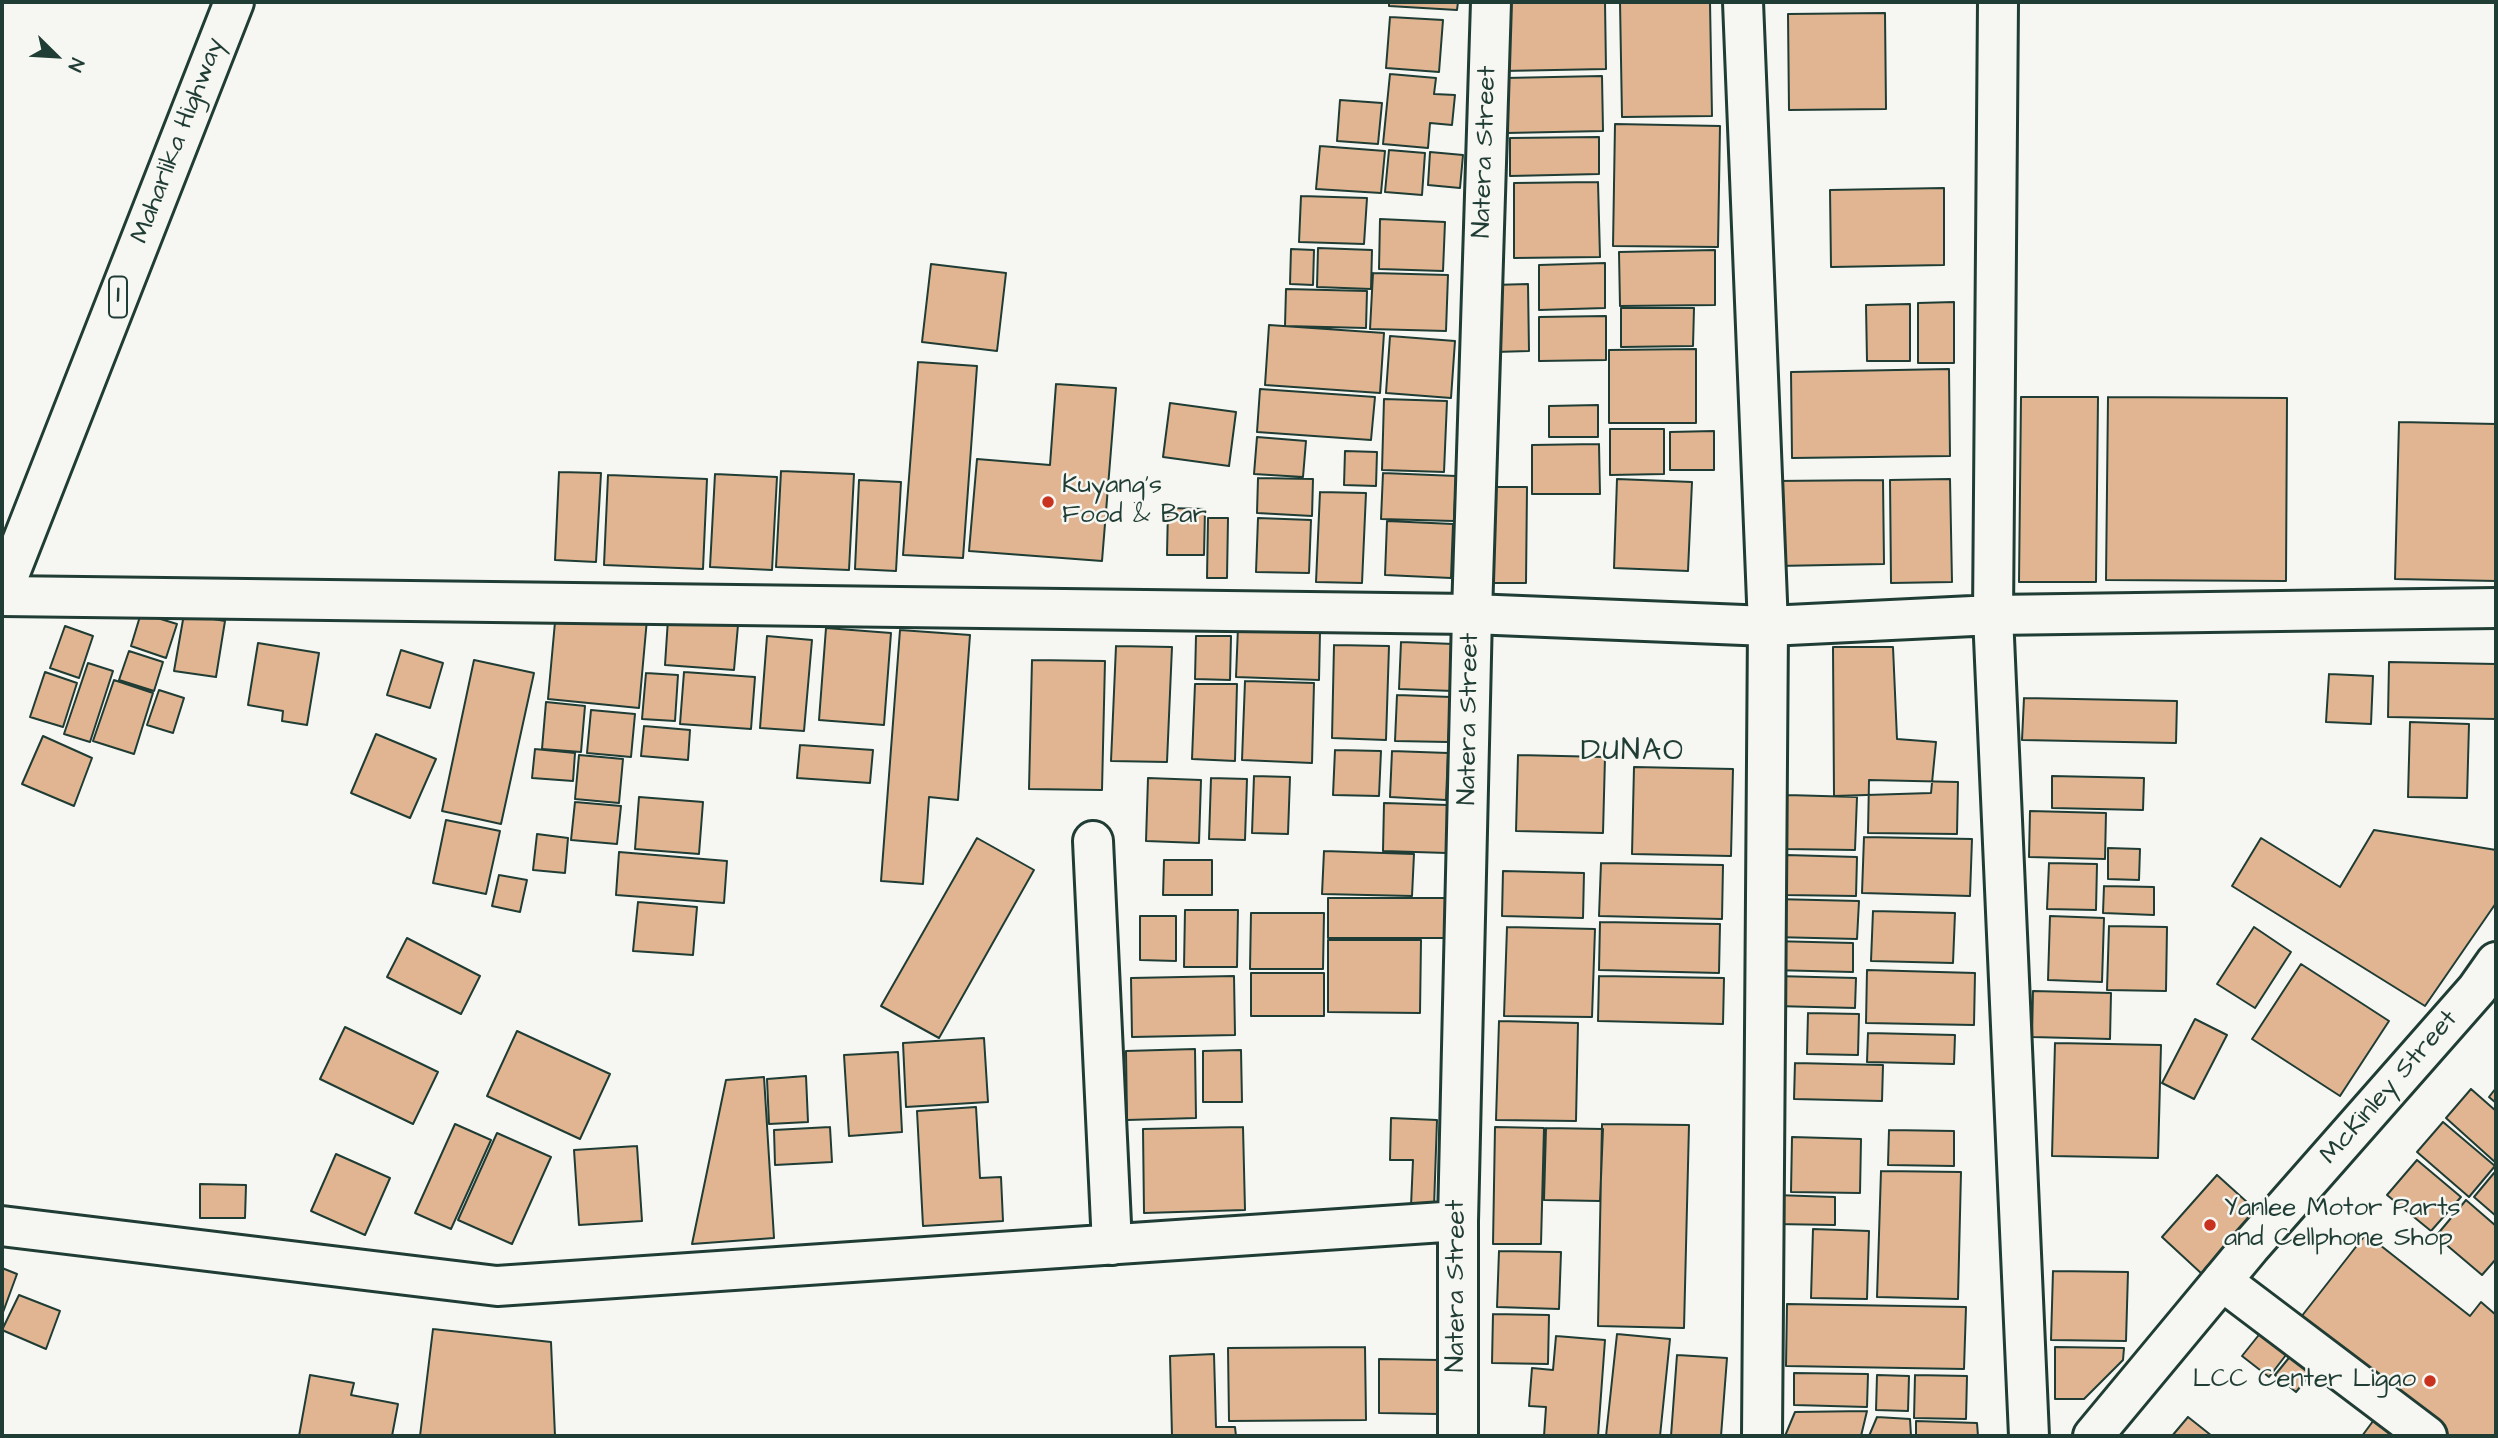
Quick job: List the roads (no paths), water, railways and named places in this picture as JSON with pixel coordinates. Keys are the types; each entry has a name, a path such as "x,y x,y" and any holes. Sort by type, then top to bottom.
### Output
{"main road":[{"name":"Maharlika Highway","path":"2,594 234,2"},
{"name":"Natera Street","path":"1458,1436 1458,1221 1472,614 1491,2"},
{"path":"1743,2 1768,626 1762,1436"},
{"path":"1998,2 1993,615 2029,1436"},
{"path":"2,594 1472,614 1768,626 1993,615 2496,608"},
{"path":"1093,841 1112,1245"},
{"name":"McKinley Street","path":"2093,1436 2222,1280 2477,989 2496,962"},
{"path":"2,1226 497,1286 1458,1221"},
{"path":"2222,1280 2427,1436"}],"place":[{"name":"Kuyang’s Food & Bar","path":"1048,502"},
{"name":"Yanlee Motor Parts and Cellphone Shop","path":"2210,1225"},
{"name":"LCC Center Ligao","path":"2430,1381"}],"district":[{"name":"DUNAO","path":"1633,753"}]}
